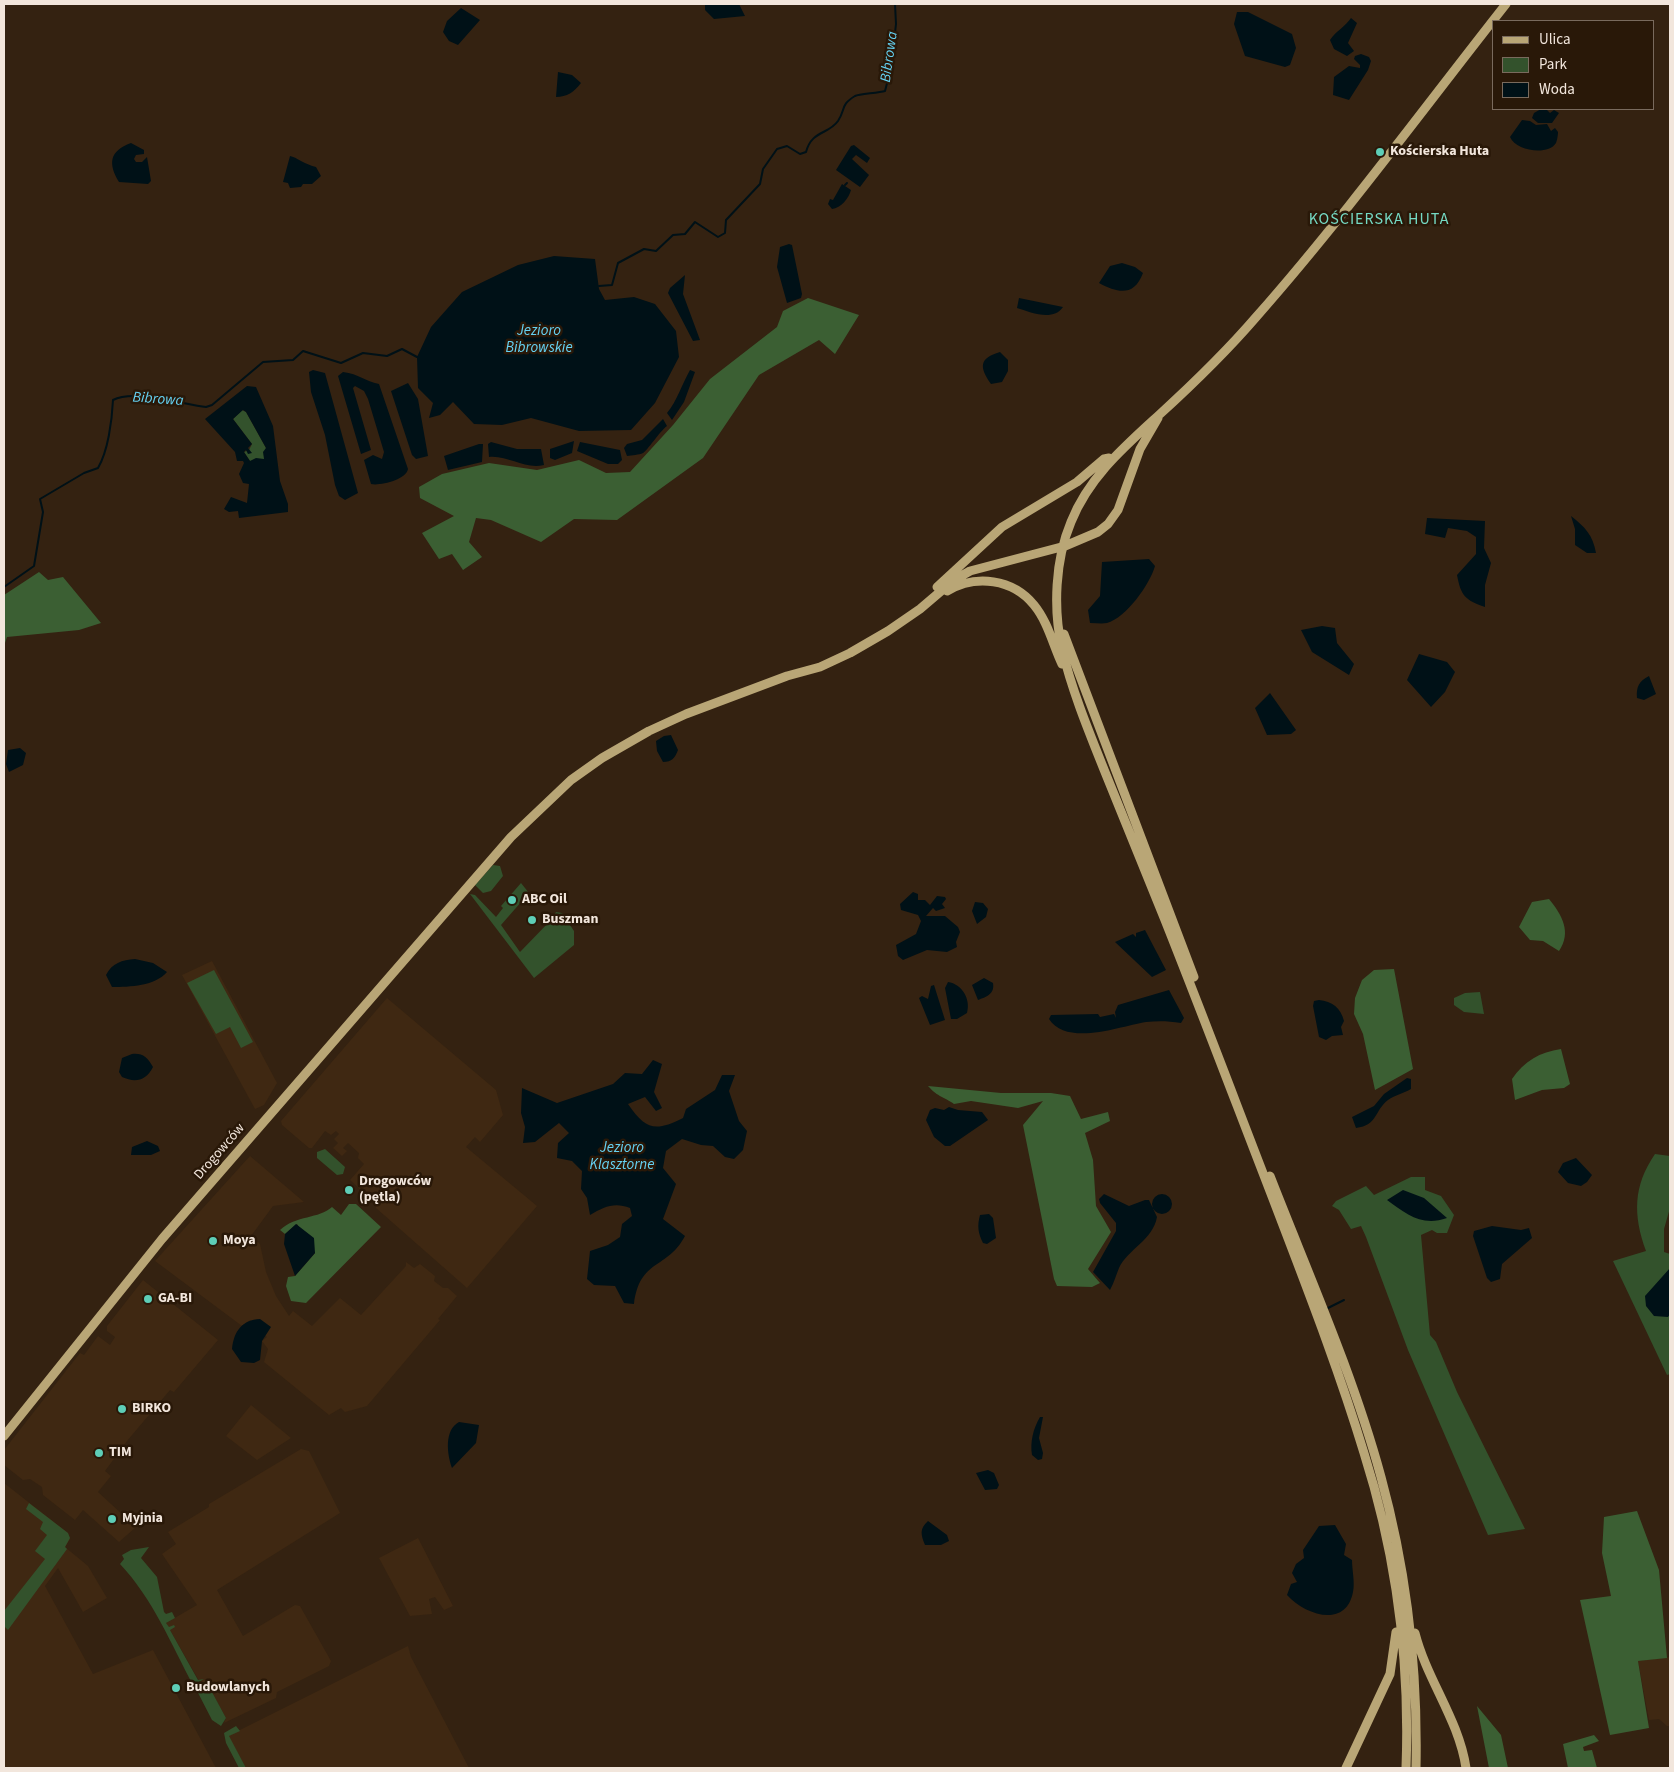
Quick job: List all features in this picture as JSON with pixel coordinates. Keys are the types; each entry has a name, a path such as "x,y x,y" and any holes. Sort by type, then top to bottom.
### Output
{"main road":[{"path":"1493,20 1506,4"},
{"path":"1076,694 1062,648 1057,586 1065,537 1085,493 1112,457 1159,415 1226,349 1296,271 1492,22"},
{"path":"794,673 820,667 870,642 920,610 954,580 970,571 1081,542 1103,528 1118,510 1140,449 1157,423 1159,415"},
{"path":"794,673 848,649 888,626 923,601 1002,528 1077,482 1104,459 1112,457"},
{"path":"938,594 943,594 959,585 978,581 1004,584 1023,594 1040,614 1076,694 1230,1089 1346,1397 1372,1480 1388,1547 1397,1604 1406,1700 1406,1768"},
{"path":"1059,617 1173,924 1355,1394 1384,1486 1406,1600 1423,1661 1456,1729 1466,1768"},
{"name":"Drogowców","path":"4,1436 133,1274 529,818 558,791 591,766 656,727 794,673"},
{"path":"1406,1600 1416,1700 1416,1768"},
{"path":"1346,1768 1390,1674 1395,1648 1397,1604"}],"shaded area":[{"path":"212,961 277,1083 264,1105 255,1109 182,975"},
{"path":"387,998 496,1090 503,1115 480,1142 475,1137 466,1147 537,1206 467,1288 376,1208 374,1202 350,1180 364,1164 358,1158 359,1153 348,1143 343,1148 347,1151 342,1156 333,1148 338,1143 334,1139 339,1134 336,1131 331,1135 325,1131 312,1148 309,1148 282,1125 281,1121"},
{"path":"250,1156 304,1202 273,1206 251,1236 260,1244 266,1272 276,1296 289,1316 293,1311 312,1326 340,1298 361,1315 406,1266 406,1262 414,1268 420,1264 435,1276 434,1281 443,1288 448,1288 457,1296 438,1319 440,1320 367,1406 345,1412 341,1408 329,1415 264,1362 268,1349 262,1341 267,1337 250,1320 242,1326 155,1261"},
{"path":"143,1280 218,1340 174,1392 170,1390 127,1441 105,1471 111,1476 98,1492 136,1527 119,1542 83,1510 75,1520 43,1495 42,1487 30,1479 23,1480 4,1465 4,1450 80,1353 84,1355 98,1336 110,1345 115,1337 107,1331 107,1326"},
{"path":"251,1405 291,1438 257,1460 226,1436"},
{"path":"301,1449 309,1451 340,1513 217,1590 243,1636 295,1605 300,1606 331,1661 329,1666 277,1692 276,1698 224,1723 226,1718 212,1693 202,1686 166,1623 197,1605 162,1554 176,1544 168,1532 209,1507 209,1504"},
{"path":"4,1483 68,1533 70,1539 65,1547 88,1566 107,1598 83,1612 58,1568 45,1586 93,1674 153,1650 216,1768 4,1768"},
{"path":"418,1538 453,1606 444,1610 435,1597 429,1599 432,1614 410,1616 379,1558"},
{"path":"408,1646 411,1657 469,1768 246,1768 228,1736"},
{"path":"1670,1657 1670,1726 1667,1726 1659,1719 1649,1720 1638,1661"}],"green space":[{"path":"808,298 859,315 835,354 819,340 759,375 703,458 617,520 574,519 541,542 491,520 476,518 469,542 482,557 463,570 452,554 439,559 422,533 454,516 420,498 419,487 442,474 489,463 537,470 579,460 606,473 630,472 673,425 710,379 777,327 783,311"},
{"path":"242,410 246,412 266,448 264,460 250,461 244,452 249,450 252,444 233,419"},
{"path":"39,572 48,580 63,577 101,623 79,630 7,637 4,646 4,595"},
{"path":"493,865 500,866 503,876 491,891 483,893 475,885"},
{"path":"521,883 529,893 501,925 520,952 551,920 556,912 562,913 574,931 574,945 534,978 470,894 475,895 496,917 503,908 501,906"},
{"path":"1549,899 1558,911 1564,924 1565,937 1559,951 1543,941 1530,940 1519,927 1532,902"},
{"path":"1394,969 1413,1069 1375,1090 1363,1034 1354,1014 1355,998 1362,980 1374,970"},
{"path":"214,970 253,1042 241,1048 230,1027 216,1034 187,983"},
{"path":"1480,992 1484,1014 1464,1012 1454,1005 1454,998 1465,993"},
{"path":"1561,1049 1570,1084 1564,1088 1542,1090 1515,1100 1512,1079 1522,1067 1539,1055"},
{"path":"928,1086 1001,1093 1051,1093 1070,1096 1081,1119 1108,1112 1110,1121 1085,1133 1093,1160 1096,1206 1111,1232 1088,1269 1100,1283 1092,1287 1057,1286 1054,1279 1023,1125 1043,1101 1018,1108 971,1101 954,1104 938,1095"},
{"path":"325,1149 345,1167 343,1174 337,1175 317,1158 317,1152"},
{"path":"1655,1154 1670,1156 1670,1208 1664,1229 1664,1252 1670,1254 1670,1374 1667,1375 1613,1261 1646,1251 1639,1225 1637,1201 1642,1178"},
{"path":"1411,1177 1425,1177 1425,1190 1441,1196 1454,1215 1447,1233 1437,1233 1432,1230 1421,1235 1430,1335 1436,1342 1457,1392 1525,1529 1488,1535 1408,1350 1361,1226 1351,1229 1339,1210 1332,1206 1336,1201 1366,1186 1374,1195"},
{"path":"349,1204 356,1204 381,1227 306,1303 291,1301 286,1286 288,1277 295,1276 315,1253 297,1224 285,1234 280,1230 286,1225 321,1214 332,1207 341,1215"},
{"path":"29,1503 68,1533 70,1538 65,1547 67,1549 8,1630 4,1626 4,1611 45,1559 35,1551 47,1535 40,1529 43,1522 26,1509"},
{"path":"1637,1511 1659,1570 1667,1658 1638,1661 1649,1728 1610,1735 1580,1600 1611,1596 1602,1553 1604,1517"},
{"path":"149,1547 141,1558 157,1577 164,1612 166,1614 172,1612 175,1618 166,1623 169,1627 174,1625 175,1627 170,1630 198,1680 204,1679 193,1685 152,1607 120,1564 124,1559 122,1555 131,1550"},
{"path":"206,1681 226,1718 221,1726 212,1720 195,1687"},
{"path":"1477,1706 1501,1735 1508,1768 1489,1768"},
{"path":"236,1726 240,1731 229,1736 246,1768 239,1768 226,1743 224,1733"},
{"path":"1594,1735 1599,1741 1583,1747 1584,1751 1592,1750 1597,1768 1568,1768 1563,1744"}],"water":[{"path":"705,4 739,4 745,16 714,19 705,10"},
{"path":"461,8 480,20 458,45 449,41 443,32 447,21"},
{"path":"1237,12 1248,12 1292,34 1296,48 1290,65 1285,67 1245,56 1234,24"},
{"path":"1351,18 1357,23 1348,43 1354,51 1347,56 1334,49 1330,40"},
{"path":"1361,54 1369,57 1371,61 1368,70 1349,100 1333,95 1334,77 1349,66 1360,68 1360,65 1354,59 1355,56"},
{"path":"558,72 572,75 581,83 570,93 556,97"},
{"path":"1539,110 1547,110 1550,113 1554,110 1559,113 1552,123 1538,123 1532,118 1534,113"},
{"path":"1522,120 1530,121 1536,125 1547,124 1551,131 1555,128 1558,132 1556,143 1546,150 1540,151 1519,146 1513,142 1510,137"},
{"path":"131,143 144,150 144,154 136,155 134,159 136,162 142,162 147,157 151,181 148,184 119,182 115,175 112,164 115,154 118,150"},
{"path":"854,145 870,158 867,163 856,155 852,159 869,175 860,187 836,170 851,146"},
{"path":"290,156 316,167 321,176 312,184 303,184 301,187 290,188 288,183 283,182"},
{"path":"842,184 851,190 850,193 841,205 832,209 828,204 830,199 833,200"},
{"path":"792,245 802,294 801,298 787,303 777,267 780,247"},
{"name":"Jezioro Bibrowskie","path":"554,256 595,259 599,289 605,300 634,297 655,304 676,331 679,357 655,403 631,430 579,431 531,418 502,425 474,424 453,402 440,415 429,418 433,403 418,388 417,357 431,327 462,292 518,265"},
{"path":"1122,263 1135,267 1143,273 1135,286 1125,291 1119,291 1099,283 1110,266"},
{"path":"685,275 683,294 700,340 693,341 668,293 670,288"},
{"path":"1019,298 1063,307 1059,312 1041,315 1017,308"},
{"path":"1000,352 1008,360 1008,371 1002,382 991,384 984,373 983,364 988,357"},
{"path":"313,370 325,373 358,493 345,500 339,496 335,485 325,435 311,392 309,372"},
{"path":"690,370 695,372 684,402 672,420 667,413"},
{"path":"343,372 379,384 408,469 398,479 386,483 371,484 364,460 373,455 382,459 384,452 368,399 364,391 355,386 353,388 371,450 361,454 338,376"},
{"path":"408,383 418,399 428,456 416,459 412,455 391,391"},
{"path":"247,386 256,387 273,426 280,481 288,504 288,512 239,518 238,511 229,512 224,509 231,497 247,503 249,484 243,483 239,474 244,463 243,461 237,461 235,452 205,419","holes":["243,410 246,412 266,448 263,452 264,459 256,458 250,461 244,452 246,450 248,454 252,453 248,448 252,444 233,419"]},
{"path":"663,419 667,426 645,451 640,454 627,456 624,448 627,444 642,440"},
{"path":"574,441 572,453 555,460 550,458 550,449"},
{"path":"491,442 517,449 541,449 544,465 530,466 503,458 489,457 488,444"},
{"path":"580,442 620,450 622,460 618,464 608,464 577,451"},
{"path":"483,444 482,462 448,470 444,456"},
{"path":"1571,516 1588,532 1596,553 1587,553 1575,545 1575,529"},
{"path":"1427,518 1485,521 1484,548 1491,563 1485,585 1485,607 1468,599 1462,593 1457,575 1476,554 1476,537 1467,531 1448,528 1445,538 1425,534"},
{"path":"1149,559 1155,566 1143,591 1129,608 1122,615 1107,623 1090,623 1088,610 1100,596 1102,562"},
{"path":"1322,626 1335,628 1337,643 1354,664 1349,675 1312,652 1301,630"},
{"path":"1419,654 1447,662 1455,672 1445,692 1431,707 1407,680"},
{"path":"1649,676 1656,694 1644,700 1637,698 1639,685"},
{"path":"1270,693 1296,730 1291,734 1267,735 1255,708"},
{"path":"671,735 678,750 673,759 663,762 657,751 656,741 664,736"},
{"path":"20,748 26,753 23,765 9,772 6,764 8,750"},
{"path":"913,892 918,894 918,900 925,900 930,905 937,896 945,897 946,899 942,904 945,908 936,911 933,908 926,916 945,916 958,927 960,932 956,942 957,947 947,952 927,950 903,960 898,956 896,945 916,934 921,921 918,915 901,910 900,904"},
{"path":"975,902 983,903 988,909 986,917 977,924 972,911"},
{"path":"1145,930 1166,970 1152,977 1115,942 1133,934 1136,937 1136,933"},
{"path":"135,959 153,963 167,972 162,977 149,983 112,987 106,975 108,971 118,963"},
{"path":"984,978 993,983 993,990 989,995 978,1000 972,985"},
{"path":"948,982 961,989 968,1003 967,1013 957,1019 951,1019 945,988"},
{"path":"934,985 945,1020 930,1025 919,998 922,996 928,999 931,986"},
{"path":"1169,990 1184,1018 1181,1023 1146,1022 1109,1030 1081,1033 1068,1032 1057,1027 1049,1019 1051,1015 1098,1014 1100,1017 1114,1014 1116,1018 1115,1012 1118,1005"},
{"path":"1319,1000 1332,1004 1341,1012 1344,1021 1341,1027 1343,1035 1332,1036 1326,1040 1319,1037 1313,1006 1314,1001"},
{"path":"132,1054 144,1056 153,1067 140,1080 127,1079 122,1077 119,1072 122,1058"},
{"name":"Jezioro Klasztorne","path":"653,1060 662,1064 654,1092 662,1108 656,1111 645,1097 628,1104 634,1113 646,1124 658,1127 683,1118 686,1109 715,1090 722,1075 735,1075 729,1091 739,1121 747,1131 743,1150 734,1159 725,1157 713,1146 701,1145 682,1139 666,1151 663,1168 676,1184 663,1219 685,1236 678,1247 648,1271 642,1279 637,1289 634,1304 624,1303 615,1286 594,1285 587,1279 590,1251 608,1245 620,1237 622,1224 632,1216 630,1208 614,1205 590,1215 587,1198 581,1189 582,1171 572,1161 557,1158 558,1143 569,1133 559,1123 535,1142 523,1143 525,1127 521,1113 522,1088 557,1103 613,1084 625,1073 642,1074"},
{"path":"1407,1078 1411,1079 1411,1089 1388,1100 1372,1121 1356,1128 1352,1117 1374,1106 1384,1094"},
{"path":"949,1107 958,1110 982,1112 988,1120 950,1146 945,1146 934,1137 926,1120 930,1110 935,1108 944,1110"},
{"path":"147,1141 158,1146 160,1151 151,1155 131,1155 132,1147"},
{"path":"1576,1158 1592,1175 1581,1186 1568,1183 1558,1172 1563,1163"},
{"path":"1403,1190 1424,1198 1447,1218 1430,1221 1415,1218 1387,1200"},
{"path":"1104,1194 1129,1206 1149,1200 1157,1217 1151,1232 1123,1261 1110,1290 1093,1272 1116,1231 1116,1223 1100,1203 1099,1199"},
{"path":"1162,1194 1169,1197 1172,1204 1169,1211 1162,1214 1155,1211 1152,1204 1155,1197"},
{"path":"989,1214 993,1218 996,1238 987,1244 983,1243 981,1239 978,1223 980,1215"},
{"path":"296,1224 314,1238 315,1253 295,1276 284,1244 285,1234"},
{"path":"1492,1226 1521,1230 1529,1228 1532,1238 1502,1264 1500,1279 1491,1282 1487,1278 1473,1236 1474,1231"},
{"path":"1670,1268 1670,1314 1668,1317 1654,1316 1646,1306 1645,1296"},
{"path":"260,1319 271,1327 262,1341 260,1360 254,1363 241,1362 232,1349 237,1332 244,1324"},
{"path":"1040,1417 1043,1417 1039,1438 1043,1453 1042,1459 1038,1460 1032,1455 1031,1445"},
{"path":"459,1422 479,1425 476,1443 452,1468 448,1449 449,1436 454,1426"},
{"path":"988,1470 994,1473 999,1485 997,1489 985,1490 976,1473"},
{"path":"928,1521 947,1535 949,1541 941,1545 925,1545 922,1532 923,1527"},
{"path":"1335,1525 1346,1544 1344,1555 1352,1560 1354,1588 1349,1604 1342,1611 1324,1615 1304,1608 1287,1595 1291,1584 1297,1582 1292,1573 1296,1564 1304,1558 1303,1550 1319,1526"}],"waterway":[{"name":"Bibrowa","path":"599,286 612,285 618,263 644,249 656,251 673,235 685,234 695,222 718,237 725,233 726,220 760,184 763,169 777,149 787,146 800,154 806,152 816,136 830,129 838,121 845,105 850,99 857,95 885,91 891,68 896,24 895,4"},
{"name":"Bibrowa","path":"4,587 34,566 43,512 40,499 84,473 98,468 109,436 113,400 133,396 158,398 206,407 212,405 263,362 293,360 303,351 341,363 363,353 387,356 402,349 417,357"},
{"path":"1328,1308 1344,1300"}],"place":[{"name":"Kościerska Huta","path":"1380,152"},
{"name":"ABC Oil","path":"512,900"},
{"name":"Buszman","path":"532,920"},
{"name":"Drogowców (pętla)","path":"349,1190"},
{"name":"Moya","path":"213,1241"},
{"name":"GA-BI","path":"148,1299"},
{"name":"BIRKO","path":"122,1409"},
{"name":"TIM","path":"99,1453"},
{"name":"Myjnia","path":"112,1519"},
{"name":"Budowlanych","path":"176,1688"}],"district":[{"name":"KOŚCIERSKA HUTA","path":"1379,220"}]}
